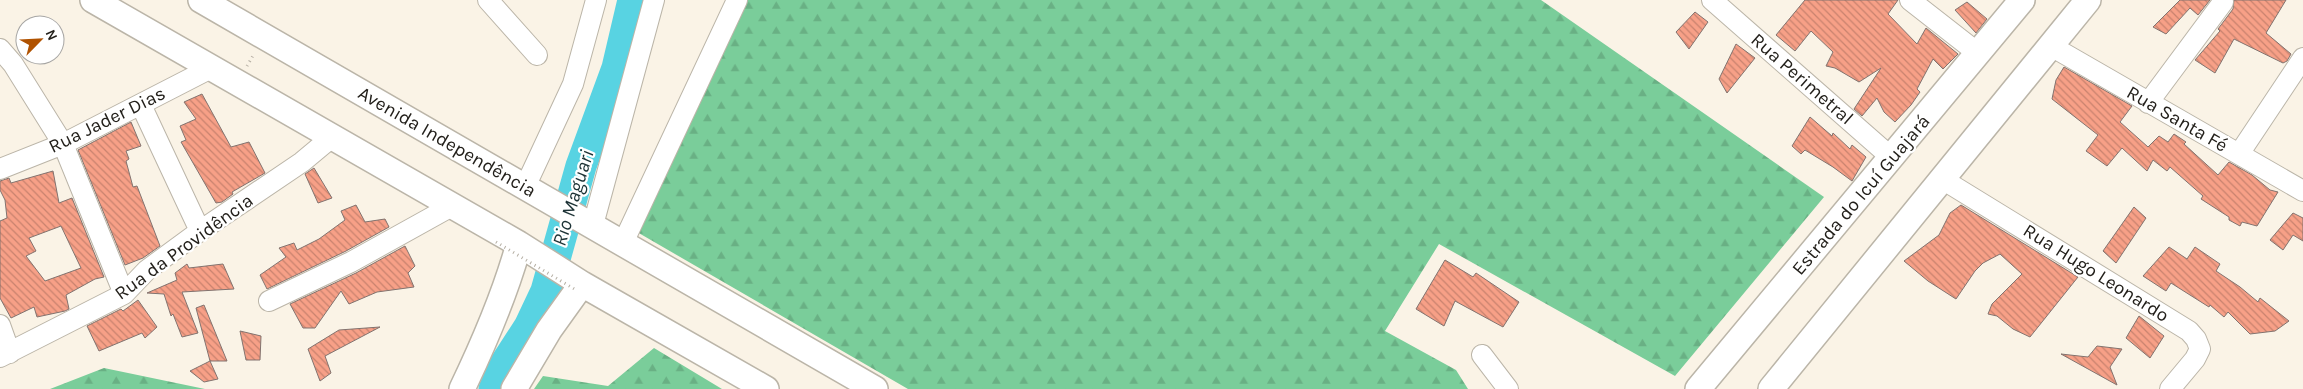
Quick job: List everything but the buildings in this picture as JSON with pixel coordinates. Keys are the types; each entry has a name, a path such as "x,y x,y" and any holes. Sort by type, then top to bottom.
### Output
{"main road":[{"path":"93,0 452,206 579,287 766,389"},
{"name":"Avenida Independência","path":"201,0 875,389"},
{"name":"Estrada do Icuí Guajará","path":"1698,389 1979,54 2022,0"},
{"path":"1770,389 2088,0"},
{"path":"462,389 494,321 509,283 513,245"},
{"path":"514,389 579,287"}],"street":[{"path":"488,0 537,55"},
{"path":"532,190 573,84 596,0"},
{"path":"587,222 654,0"},
{"path":"623,243 737,0"},
{"name":"Rua Perimetral","path":"1712,0 1892,158"},
{"path":"1910,0 1979,54"},
{"path":"2148,103 2223,2"},
{"name":"Rua Santa Fé","path":"2050,46 2303,191"},
{"path":"2239,154 2303,58"},
{"path":"4,61 64,144 124,294"},
{"name":"Rua Jader Dias","path":"0,169 64,144 211,68"},
{"path":"141,105 200,231"},
{"name":"Rua da Providência","path":"5,355 124,294 147,270 200,231 283,176 332,137"},
{"name":"Rua Hugo Leonardo","path":"1942,179 2189,331 2196,339 2200,348 2195,358 2170,389"},
{"path":"269,301 351,262 452,206"},
{"path":"0,325 5,355"},
{"path":"1482,355 1508,389"}],"path":[{"path":"238,83 264,36"},
{"path":"513,245 579,287"}],"green space":[{"path":"741,0 1541,0 1824,197 1675,376 1439,244 1385,331 1456,370 1468,389 908,389 637,232"},
{"path":"654,348 722,389 534,389 543,376 608,386"},
{"path":"104,368 205,389 50,389"}],"waterway":[{"name":"Rio Maguari","path":"494,389 505,364 529,327 546,291 581,166 617,68 633,0"}]}
